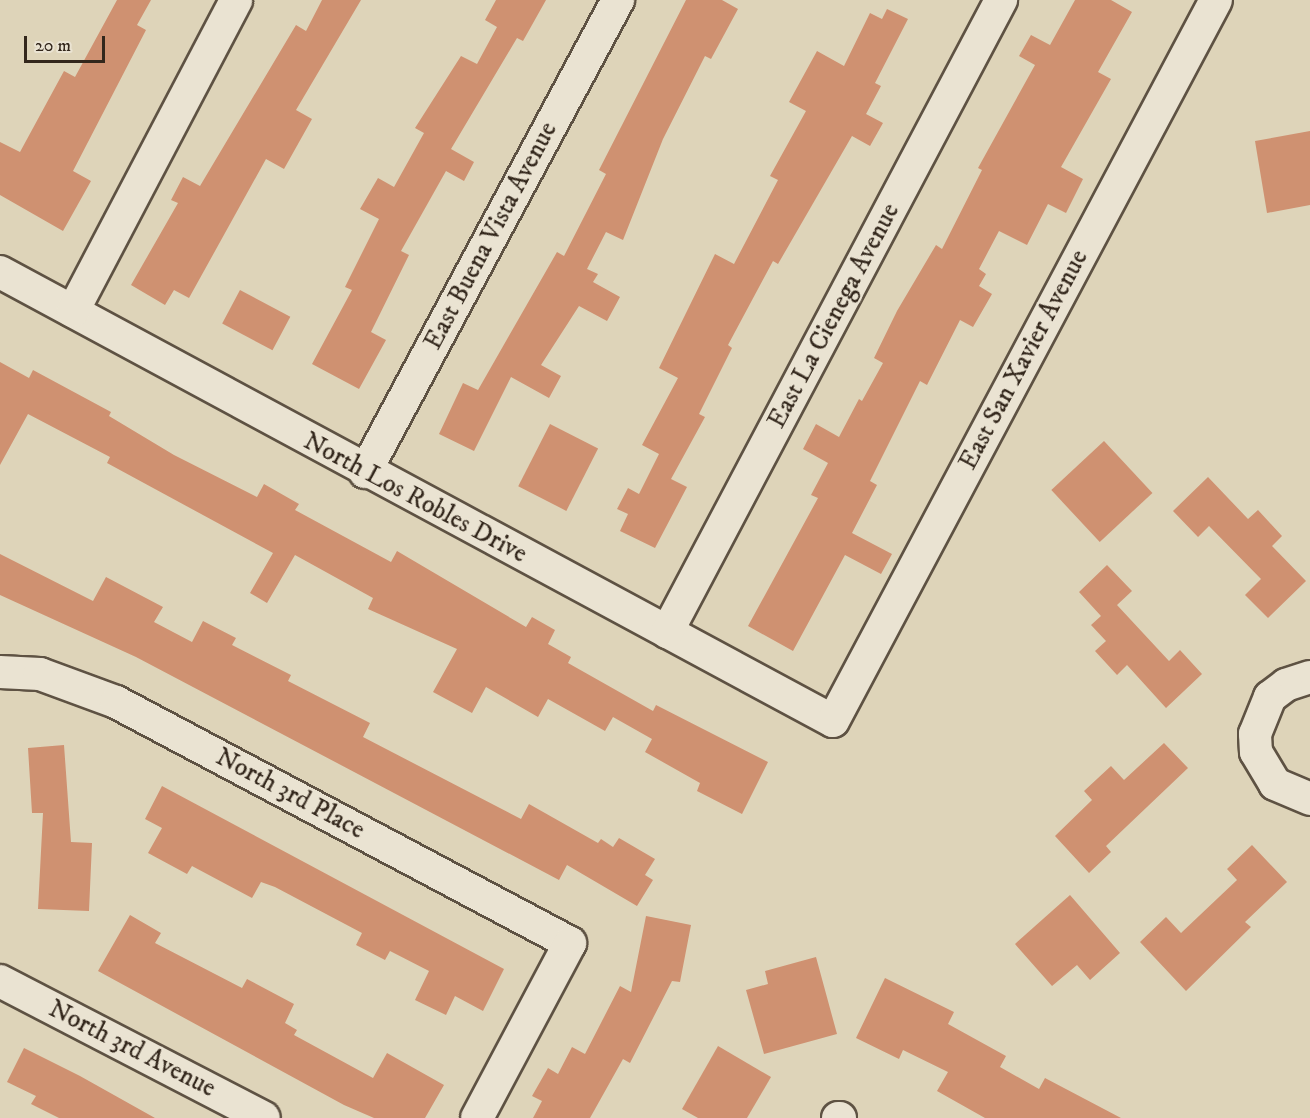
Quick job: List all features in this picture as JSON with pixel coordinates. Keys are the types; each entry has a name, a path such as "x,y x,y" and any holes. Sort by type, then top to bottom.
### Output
{"street":[{"path":"73,311 236,0"},
{"name":"East Buena Vista Avenue","path":"365,472 618,0"},
{"name":"East La Cienega Avenue","path":"667,632 1001,0"},
{"name":"East San Xavier Avenue","path":"833,721 1216,0"},
{"name":"North Los Robles Drive","path":"0,272 365,472 833,721"},
{"name":"North 3rd Place","path":"0,672 40,674 116,702 570,943 477,1118"},
{"path":"1310,677 1286,685 1270,697 1255,734 1256,752 1275,784 1310,799"},
{"name":"North 3rd Avenue","path":"0,981 264,1118"}],"building":[{"path":"117,0 151,0 137,25 146,30 73,171 91,181 63,231 0,195 0,142 20,152 64,71 75,77"},
{"path":"322,0 361,0 296,110 312,119 284,169 266,159 189,298 174,290 165,305 131,285 178,203 171,200 183,177 200,186 296,25 306,31"},
{"path":"496,0 546,0 523,41 517,38 451,149 474,162 464,181 446,171 401,251 409,255 371,332 386,340 359,389 312,364 352,290 345,287 379,219 360,209 378,178 394,187 424,133 415,128 461,56 477,64 497,27 485,20"},
{"path":"686,0 722,0 738,9 711,59 705,56 663,139 623,240 606,232 587,269 598,274 593,282 620,297 607,321 579,306 541,365 561,376 549,398 511,377 474,451 439,434 463,383 478,390 557,252 564,256 606,174 599,170"},
{"path":"1075,0 1111,0 1132,12 1098,72 1111,79 1061,167 1083,179 1066,213 1048,204 1027,245 999,231 979,269 986,274 979,286 992,294 973,327 960,320 927,385 920,381 870,481 877,485 852,533 892,554 881,574 845,555 793,651 748,626 818,498 811,495 828,463 803,449 816,424 839,437 859,399 862,401 883,363 874,358 897,311 936,245 942,249 982,170 978,168 1035,65 1019,56 1031,35 1050,45"},
{"path":"887,9 908,19 875,83 881,86 866,114 883,123 870,146 852,136 778,264 773,261 728,345 732,348 699,414 705,417 671,479 687,487 655,548 620,531 628,514 617,509 628,488 639,494 659,454 642,445 678,378 659,368 715,254 734,264 778,180 770,176 806,111 789,102 817,51 844,66 870,13 882,19"},
{"path":"1310,131 1310,205 1267,213 1255,141"},
{"path":"240,290 290,317 272,350 222,324"},
{"path":"0,362 29,378 33,370 111,412 109,416 174,455 257,497 264,484 299,504 295,510 391,562 397,551 526,627 532,617 555,630 548,644 571,657 568,663 653,711 656,705 768,762 742,814 697,791 700,783 645,752 652,739 613,717 605,731 548,699 538,717 486,687 472,713 433,692 457,649 368,609 373,598 295,555 267,603 250,593 273,553 107,463 110,457 28,414 0,465"},
{"path":"550,424 598,449 566,511 518,486"},
{"path":"1104,441 1152,493 1100,542 1051,490"},
{"path":"1208,477 1248,519 1258,510 1282,536 1272,546 1306,581 1268,618 1245,595 1261,579 1209,526 1198,537 1173,511"},
{"path":"0,554 93,601 106,577 163,607 154,622 192,642 203,621 236,638 232,645 291,675 288,681 370,723 363,737 521,819 529,804 598,843 601,839 613,847 619,838 655,859 645,875 653,880 637,906 567,865 559,880 136,657 0,595"},
{"path":"1107,565 1132,591 1117,605 1169,661 1180,650 1202,674 1166,708 1127,665 1117,675 1095,651 1106,641 1091,625 1101,616 1079,592"},
{"path":"1164,743 1188,768 1106,846 1111,852 1089,873 1055,836 1092,800 1084,791 1111,766 1124,780"},
{"path":"64,745 71,842 92,843 89,911 38,909 43,813 32,813 28,748"},
{"path":"162,786 504,969 483,1011 455,996 446,1015 415,1000 429,971 390,951 385,960 356,945 362,933 275,887 261,882 252,898 192,866 187,874 148,853 162,828 145,819"},
{"path":"1252,845 1287,882 1245,922 1251,927 1186,991 1140,942 1166,917 1181,933 1237,880 1227,869"},
{"path":"1070,895 1120,953 1090,980 1077,965 1052,986 1015,944"},
{"path":"130,915 161,933 155,943 242,988 247,979 294,1004 285,1023 297,1030 294,1035 373,1078 387,1053 444,1085 425,1118 374,1118 344,1105 98,971"},
{"path":"646,916 691,925 680,982 672,981 630,1063 623,1059 590,1118 533,1118 542,1101 532,1096 548,1068 558,1074 572,1047 585,1054 620,986 631,992"},
{"path":"816,957 837,1034 764,1054 746,990 768,984 765,971"},
{"path":"885,978 954,1012 948,1024 1006,1056 1000,1067 1039,1089 1045,1078 1121,1118 985,1118 937,1091 948,1072 903,1050 899,1059 856,1038"},
{"path":"718,1046 771,1077 747,1118 698,1118 682,1109"},
{"path":"24,1048 155,1118 59,1118 31,1104 36,1096 7,1082"}]}
